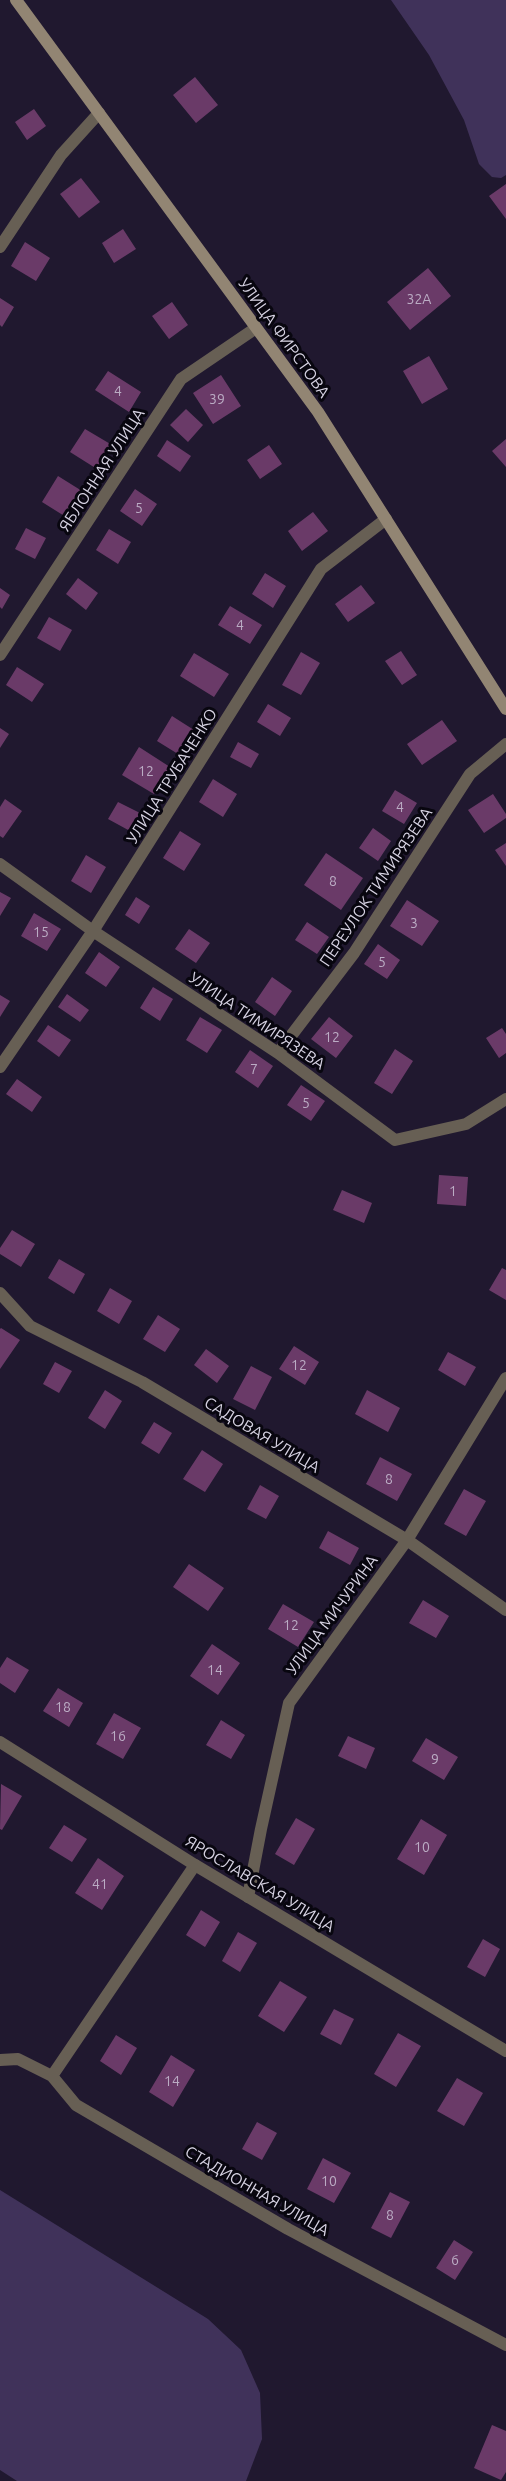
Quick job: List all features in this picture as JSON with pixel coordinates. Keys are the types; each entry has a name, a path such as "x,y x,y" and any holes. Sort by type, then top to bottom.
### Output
{"main road":[{"name":"УЛИЦА ФИРСТОВА","path":"16,0 318,412 506,705"}],"street":[{"path":"0,247 62,155 99,113"},
{"name":"ЯБЛОННАЯ УЛИЦА","path":"0,655 181,379 256,328"},
{"name":"УЛИЦА ТРУБАЧЕНКО","path":"0,1067 93,931 321,569 386,519"},
{"name":"ПЕРЕУЛОК ТИМИРЯЗЕВА","path":"278,1053 354,953 470,774 506,744"},
{"name":"УЛИЦА ТИМИРЯЗЕВА","path":"0,864 93,931 278,1053 395,1140 466,1124 506,1099"},
{"name":"САДОВАЯ УЛИЦА","path":"0,1293 30,1326 142,1382 406,1540 506,1610"},
{"name":"УЛИЦА МИЧУРИНА","path":"248,1897 289,1703 406,1540 506,1378"},
{"name":"ЯРОСЛАВСКАЯ УЛИЦА","path":"0,1742 195,1865 506,2051"},
{"path":"52,2076 195,1865"},
{"name":"СТАДИОННАЯ УЛИЦА","path":"0,2060 18,2059 52,2076 76,2105 288,2229 506,2345"}],"shaded area":[{"path":"391,0 506,0 506,175 501,178 492,177 479,164 464,120 429,55"},
{"path":"0,2190 208,2319 241,2350 260,2393 262,2439 246,2481 17,2481 0,2470"}],"building":[{"path":"195,77 218,105 196,123 173,95"},
{"path":"34,109 46,126 27,140 15,122"},
{"path":"81,178 100,202 79,218 60,194"},
{"path":"506,184 506,219 489,196"},
{"path":"123,229 136,249 114,263 102,243"},
{"path":"25,242 50,258 36,281 11,266"},
{"path":"428,268 451,296 410,330 387,302"},
{"path":"0,298 14,307 2,327 0,325"},
{"path":"172,302 188,325 169,339 152,316"},
{"path":"429,356 448,389 422,404 403,371"},
{"path":"108,371 141,392 129,412 95,390"},
{"path":"221,375 241,406 213,424 193,393"},
{"path":"186,409 203,425 188,442 170,425"},
{"path":"85,429 112,445 97,469 70,452"},
{"path":"506,439 506,467 492,451"},
{"path":"167,440 191,456 180,472 157,456"},
{"path":"269,445 282,464 260,479 247,460"},
{"path":"58,476 82,491 66,517 42,502"},
{"path":"135,489 157,504 142,526 120,511"},
{"path":"313,512 328,531 302,551 288,531"},
{"path":"26,528 46,538 35,559 15,549"},
{"path":"109,529 131,542 118,564 96,550"},
{"path":"265,573 286,586 273,608 252,594"},
{"path":"78,578 98,593 86,610 66,594"},
{"path":"361,585 375,603 348,622 335,604"},
{"path":"0,588 10,595 2,609 0,607"},
{"path":"230,606 262,625 250,644 218,625"},
{"path":"49,617 72,630 60,651 37,638"},
{"path":"401,651 417,675 402,685 385,661"},
{"path":"301,652 320,663 301,695 282,685"},
{"path":"194,653 229,674 214,697 180,676"},
{"path":"17,667 44,684 32,702 6,685"},
{"path":"268,704 291,718 280,736 257,722"},
{"path":"172,716 194,730 178,754 157,741"},
{"path":"442,720 457,741 422,765 407,744"},
{"path":"0,728 9,734 0,748"},
{"path":"238,742 259,754 251,768 230,757"},
{"path":"139,747 170,767 154,794 122,775"},
{"path":"213,779 237,794 223,817 199,802"},
{"path":"395,790 417,803 404,824 382,811"},
{"path":"493,794 506,814 506,818 484,833 468,810"},
{"path":"5,799 22,811 3,838 0,836 0,807"},
{"path":"118,802 140,813 130,831 108,819"},
{"path":"373,828 391,841 378,861 359,848"},
{"path":"180,831 201,844 184,871 163,858"},
{"path":"506,843 506,866 495,850"},
{"path":"326,853 363,878 341,910 304,885"},
{"path":"86,855 106,867 91,893 71,881"},
{"path":"0,892 11,898 0,916"},
{"path":"136,897 150,906 139,924 125,915"},
{"path":"407,900 439,921 422,946 390,926"},
{"path":"34,913 61,929 47,951 21,936"},
{"path":"307,922 329,937 317,954 295,940"},
{"path":"189,929 210,943 196,963 175,949"},
{"path":"378,944 400,960 387,979 364,964"},
{"path":"99,952 120,967 106,987 85,973"},
{"path":"272,977 292,991 275,1016 255,1002"},
{"path":"153,987 173,999 160,1021 140,1008"},
{"path":"67,994 89,1010 80,1022 58,1007"},
{"path":"0,995 10,1001 0,1017"},
{"path":"200,1017 222,1030 207,1053 186,1040"},
{"path":"329,1017 353,1036 336,1058 311,1039"},
{"path":"48,1025 71,1040 59,1057 37,1041"},
{"path":"502,1028 506,1034 506,1053 499,1058 486,1038"},
{"path":"395,1049 413,1061 392,1094 374,1083"},
{"path":"250,1050 273,1066 258,1088 235,1072"},
{"path":"17,1079 42,1097 32,1112 6,1094"},
{"path":"301,1085 325,1101 311,1121 287,1105"},
{"path":"439,1175 468,1177 466,1206 437,1204"},
{"path":"342,1190 372,1203 364,1223 333,1210"},
{"path":"12,1230 35,1244 21,1267 0,1254 0,1248"},
{"path":"59,1259 85,1274 74,1294 48,1278"},
{"path":"502,1268 506,1270 506,1300 489,1290"},
{"path":"110,1288 132,1301 119,1324 97,1311"},
{"path":"158,1315 180,1329 165,1352 143,1339"},
{"path":"0,1329 20,1340 0,1369"},
{"path":"294,1346 319,1362 305,1385 279,1369"},
{"path":"206,1349 229,1366 217,1383 194,1365"},
{"path":"448,1352 476,1367 465,1386 438,1370"},
{"path":"55,1362 72,1371 59,1393 43,1384"},
{"path":"251,1366 272,1377 255,1410 233,1399"},
{"path":"105,1390 122,1401 105,1429 88,1418"},
{"path":"367,1390 400,1408 388,1432 355,1414"},
{"path":"154,1422 172,1433 159,1454 141,1443"},
{"path":"202,1450 223,1464 205,1492 183,1479"},
{"path":"380,1457 412,1474 397,1501 366,1484"},
{"path":"260,1485 279,1496 266,1519 247,1509"},
{"path":"464,1489 486,1501 466,1536 444,1524"},
{"path":"328,1531 359,1548 350,1565 319,1548"},
{"path":"189,1564 224,1588 208,1611 173,1587"},
{"path":"423,1600 449,1616 436,1638 409,1623"},
{"path":"283,1604 314,1622 298,1647 268,1629"},
{"path":"212,1644 240,1663 218,1695 190,1676"},
{"path":"7,1657 29,1670 15,1693 0,1683 0,1668"},
{"path":"58,1688 83,1703 69,1727 43,1711"},
{"path":"114,1713 141,1728 123,1759 96,1744"},
{"path":"221,1720 245,1735 231,1759 206,1745"},
{"path":"348,1736 375,1748 366,1769 338,1756"},
{"path":"426,1738 458,1757 444,1780 412,1761"},
{"path":"1,1784 22,1796 2,1830 0,1829"},
{"path":"296,1818 315,1829 294,1865 275,1854"},
{"path":"421,1819 447,1835 424,1875 397,1859"},
{"path":"64,1825 87,1839 72,1862 49,1848"},
{"path":"98,1858 124,1876 102,1910 75,1893"},
{"path":"201,1910 220,1922 205,1947 186,1935"},
{"path":"238,1932 257,1943 240,1972 222,1961"},
{"path":"483,1939 500,1949 485,1977 467,1967"},
{"path":"280,1981 307,1997 284,2032 258,2016"},
{"path":"334,2009 354,2019 341,2045 320,2034"},
{"path":"398,2033 421,2046 396,2087 374,2074"},
{"path":"116,2035 137,2048 121,2075 100,2061"},
{"path":"171,2055 195,2070 173,2107 149,2092"},
{"path":"457,2078 483,2093 464,2126 437,2111"},
{"path":"257,2122 277,2133 262,2160 242,2149"},
{"path":"323,2158 351,2173 334,2203 307,2189"},
{"path":"390,2192 410,2202 391,2238 371,2228"},
{"path":"454,2240 473,2252 455,2280 436,2268"},
{"path":"492,2425 506,2431 506,2472 501,2480 474,2468"}]}
